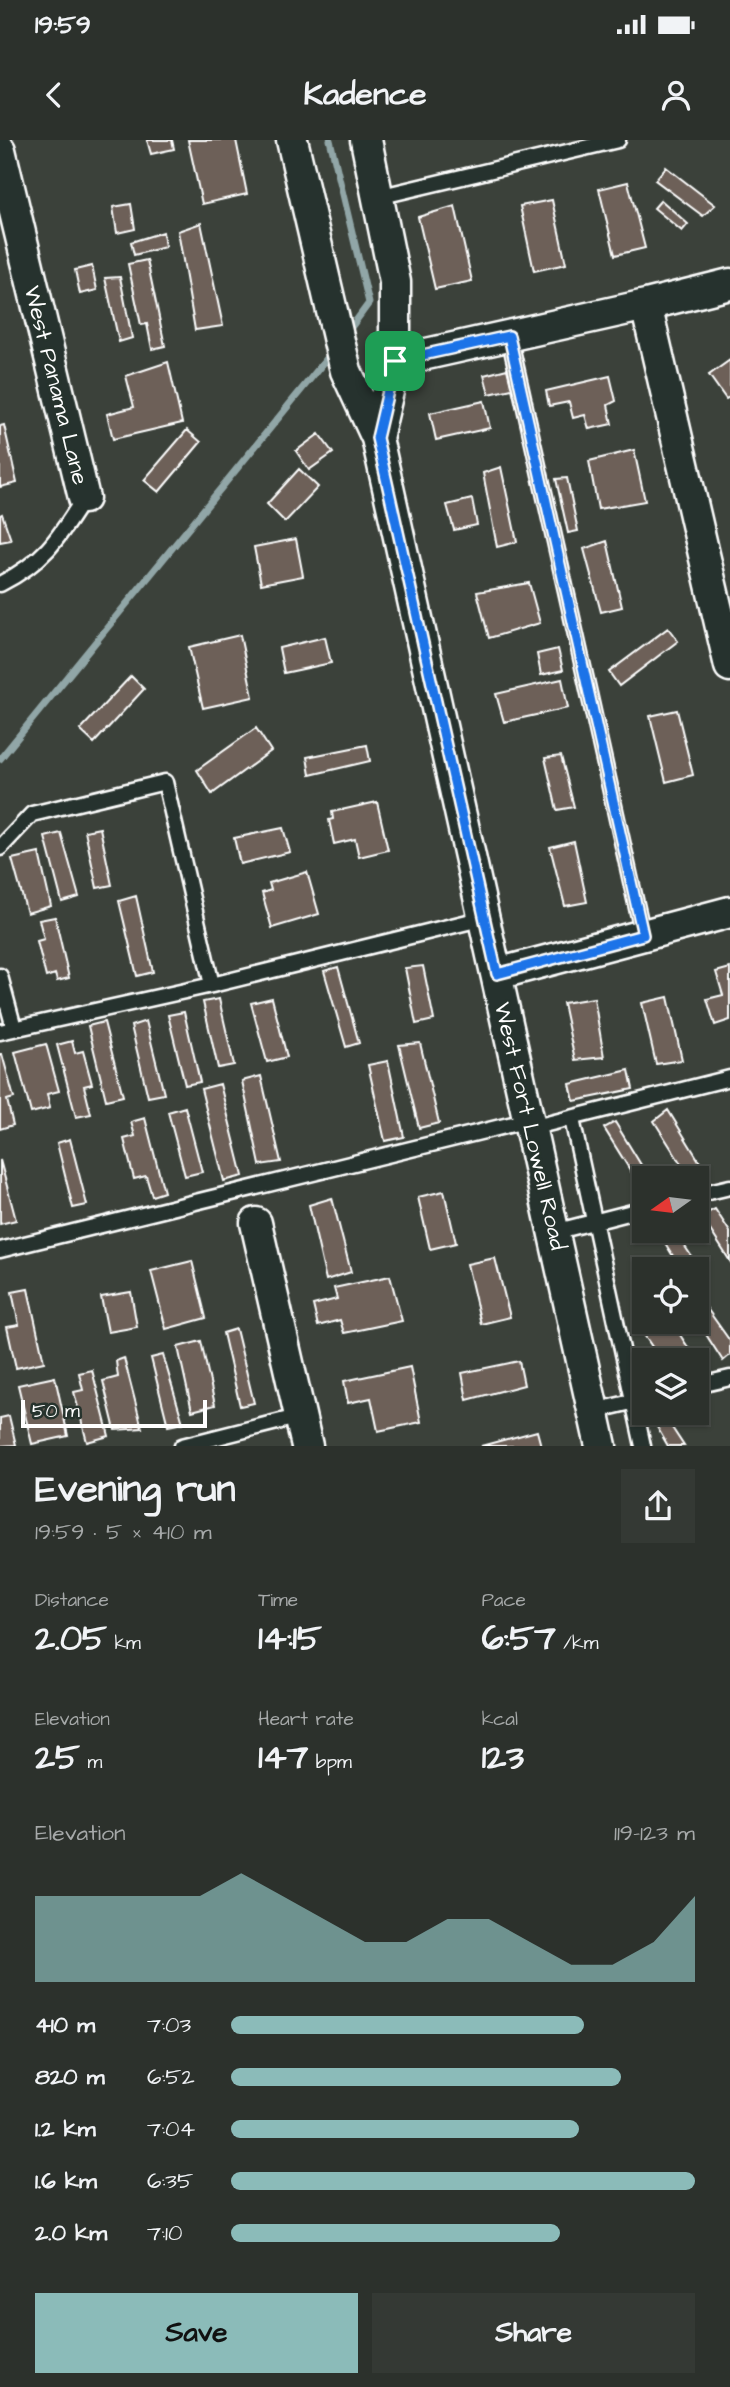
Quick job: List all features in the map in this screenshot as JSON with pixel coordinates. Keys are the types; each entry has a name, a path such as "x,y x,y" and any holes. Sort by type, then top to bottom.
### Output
{"street":[{"name":"West Fort Lowell Road","path":"292,140 346,371 377,438 601,1446"},
{"name":"West Fort Lowell Road","path":"366,140 395,282 395,361 377,438"},
{"name":"West Panama Lane","path":"0,150 85,498"},
{"path":"395,361 730,284"},
{"path":"646,305 730,666"},
{"path":"497,974 730,912"},
{"path":"256,1223 307,1446"}],"lane":[{"path":"378,197 618,140"},
{"path":"509,336 643,935"},
{"path":"0,584 23,573 55,544 85,498"},
{"path":"0,848 32,814 165,782 212,985"},
{"path":"0,975 7,1030 212,985 484,918"},
{"path":"0,1251 530,1124 572,1119 730,1078"},
{"path":"572,1119 594,1222 632,1372"},
{"path":"709,1192 730,1187"},
{"path":"554,1232 632,1212"},
{"path":"709,1383 730,1378"},
{"path":"594,1411 632,1402"},
{"path":"182,1446 301,1416"},
{"path":"641,1425 643,1446"}],"building":[{"path":"147,140 172,140 174,149 151,154"},
{"path":"188,140 236,140 247,194 202,204"},
{"path":"666,167 715,205 703,216 655,180"},
{"path":"628,182 645,248 615,255 599,189"},
{"path":"552,200 566,264 534,271 520,206"},
{"path":"661,200 688,224 682,231 654,208"},
{"path":"131,204 135,229 117,233 113,207"},
{"path":"455,206 472,281 435,289 418,217"},
{"path":"201,223 223,326 195,330 178,231"},
{"path":"163,232 165,247 134,255 131,242"},
{"path":"147,260 165,346 152,349 147,324 141,325 128,264"},
{"path":"92,266 97,290 80,294 75,270"},
{"path":"120,277 132,338 119,342 105,278"},
{"path":"730,360 730,397 726,399 709,375"},
{"path":"168,362 182,423 113,439 107,414 134,407 126,376"},
{"path":"507,369 512,389 489,394 484,375"},
{"path":"610,376 616,401 608,405 612,424 589,429 585,415 573,418 569,402 549,406 546,391"},
{"path":"484,401 490,428 436,440 430,413"},
{"path":"4,425 17,483 0,487 0,426"},
{"path":"187,430 201,442 159,492 144,480"},
{"path":"319,434 333,453 309,470 296,451"},
{"path":"634,450 645,501 598,509 589,461"},
{"path":"501,467 517,542 497,547 483,473"},
{"path":"299,469 318,487 285,522 267,504"},
{"path":"567,478 578,531 568,533 556,479"},
{"path":"472,499 477,525 454,530 447,505"},
{"path":"2,514 11,540 0,542 0,515"},
{"path":"296,539 303,576 261,584 254,547"},
{"path":"607,541 622,607 601,612 584,549"},
{"path":"529,583 540,623 489,638 477,592"},
{"path":"668,628 678,641 619,686 609,672"},
{"path":"240,635 253,697 203,708 189,647"},
{"path":"325,637 331,663 284,673 279,648"},
{"path":"558,649 563,670 541,675 537,654"},
{"path":"131,676 144,689 94,743 80,730"},
{"path":"562,679 568,708 504,722 496,694"},
{"path":"677,710 693,775 666,782 650,716"},
{"path":"256,728 271,751 212,794 197,770"},
{"path":"367,745 370,761 310,775 307,757"},
{"path":"561,756 574,807 557,810 545,758"},
{"path":"377,802 388,850 359,857 355,839 334,844 329,820 333,819 332,812"},
{"path":"100,828 112,885 97,888 85,831"},
{"path":"283,828 290,852 240,864 234,838"},
{"path":"61,833 79,897 62,902 45,837"},
{"path":"574,841 587,902 565,906 550,847"},
{"path":"39,853 51,906 27,913 12,859"},
{"path":"307,872 319,914 272,928 262,893 271,890 269,883"},
{"path":"136,896 153,972 137,976 119,901"},
{"path":"55,917 69,978 57,981 55,974 46,977 37,941 44,939 39,920"},
{"path":"423,966 434,1020 416,1024 405,968"},
{"path":"338,967 359,1043 346,1047 324,971"},
{"path":"730,968 730,1020 715,1025 707,999 723,995 716,972"},
{"path":"668,997 682,1060 656,1064 642,1003"},
{"path":"272,998 287,1057 267,1062 251,1003"},
{"path":"594,998 604,1057 575,1060 563,1003"},
{"path":"219,999 234,1065 218,1068 203,1002"},
{"path":"184,1012 200,1082 185,1085 168,1015"},
{"path":"146,1021 164,1094 148,1097 131,1026"},
{"path":"104,1022 123,1096 106,1100 88,1026"},
{"path":"72,1041 75,1053 83,1051 92,1084 84,1086 91,1114 76,1117 57,1045"},
{"path":"420,1043 439,1123 419,1128 399,1045"},
{"path":"46,1044 59,1091 47,1094 50,1108 31,1113 15,1052"},
{"path":"0,1054 14,1098 7,1100 13,1125 0,1129"},
{"path":"388,1061 404,1137 385,1141 368,1065"},
{"path":"629,1070 633,1089 574,1101 570,1084"},
{"path":"261,1076 281,1162 260,1165 242,1081"},
{"path":"220,1084 243,1176 224,1181 201,1089"},
{"path":"185,1107 202,1172 185,1176 168,1112"},
{"path":"668,1110 701,1164 682,1166 654,1121"},
{"path":"145,1118 164,1192 152,1196 146,1176 134,1179 124,1139 135,1136 131,1122"},
{"path":"615,1122 642,1166 632,1166 632,1173 604,1128"},
{"path":"70,1139 87,1205 73,1208 57,1143"},
{"path":"0,1160 16,1220 0,1224"},
{"path":"444,1191 456,1243 430,1249 418,1197"},
{"path":"332,1198 351,1272 326,1280 309,1205"},
{"path":"715,1209 730,1232 730,1261 709,1228 709,1212"},
{"path":"665,1243 683,1243 692,1257 674,1257"},
{"path":"495,1258 510,1317 481,1324 467,1264"},
{"path":"192,1261 206,1318 166,1329 151,1271"},
{"path":"390,1276 402,1321 344,1333 340,1320 318,1326 313,1305 337,1299 334,1288"},
{"path":"28,1289 44,1362 16,1368 7,1327 19,1325 12,1292"},
{"path":"131,1292 137,1327 108,1332 101,1297"},
{"path":"709,1311 730,1341 730,1355 723,1361 706,1334 709,1334"},
{"path":"236,1329 254,1403 240,1406 223,1333"},
{"path":"643,1334 679,1334 688,1348 653,1348"},
{"path":"201,1341 215,1405 192,1411 178,1347"},
{"path":"163,1355 183,1423 168,1426 151,1358"},
{"path":"124,1358 142,1428 115,1430 103,1381 118,1377 116,1361"},
{"path":"519,1361 524,1385 467,1400 462,1373"},
{"path":"410,1367 421,1422 378,1431 371,1398 348,1403 344,1381"},
{"path":"92,1370 109,1436 87,1442 74,1392 83,1390 79,1373"},
{"path":"55,1377 68,1436 32,1444 18,1385"},
{"path":"9,1416 16,1445 0,1446 0,1418"},
{"path":"656,1425 670,1425 684,1446 668,1446"},
{"path":"537,1431 541,1446 481,1446"}],"waterway":[{"path":"330,140 369,303 347,333"},
{"path":"0,759 333,351"}],"route":[{"path":"509,336 643,935 497,974 377,438 395,361 509,336"}]}
